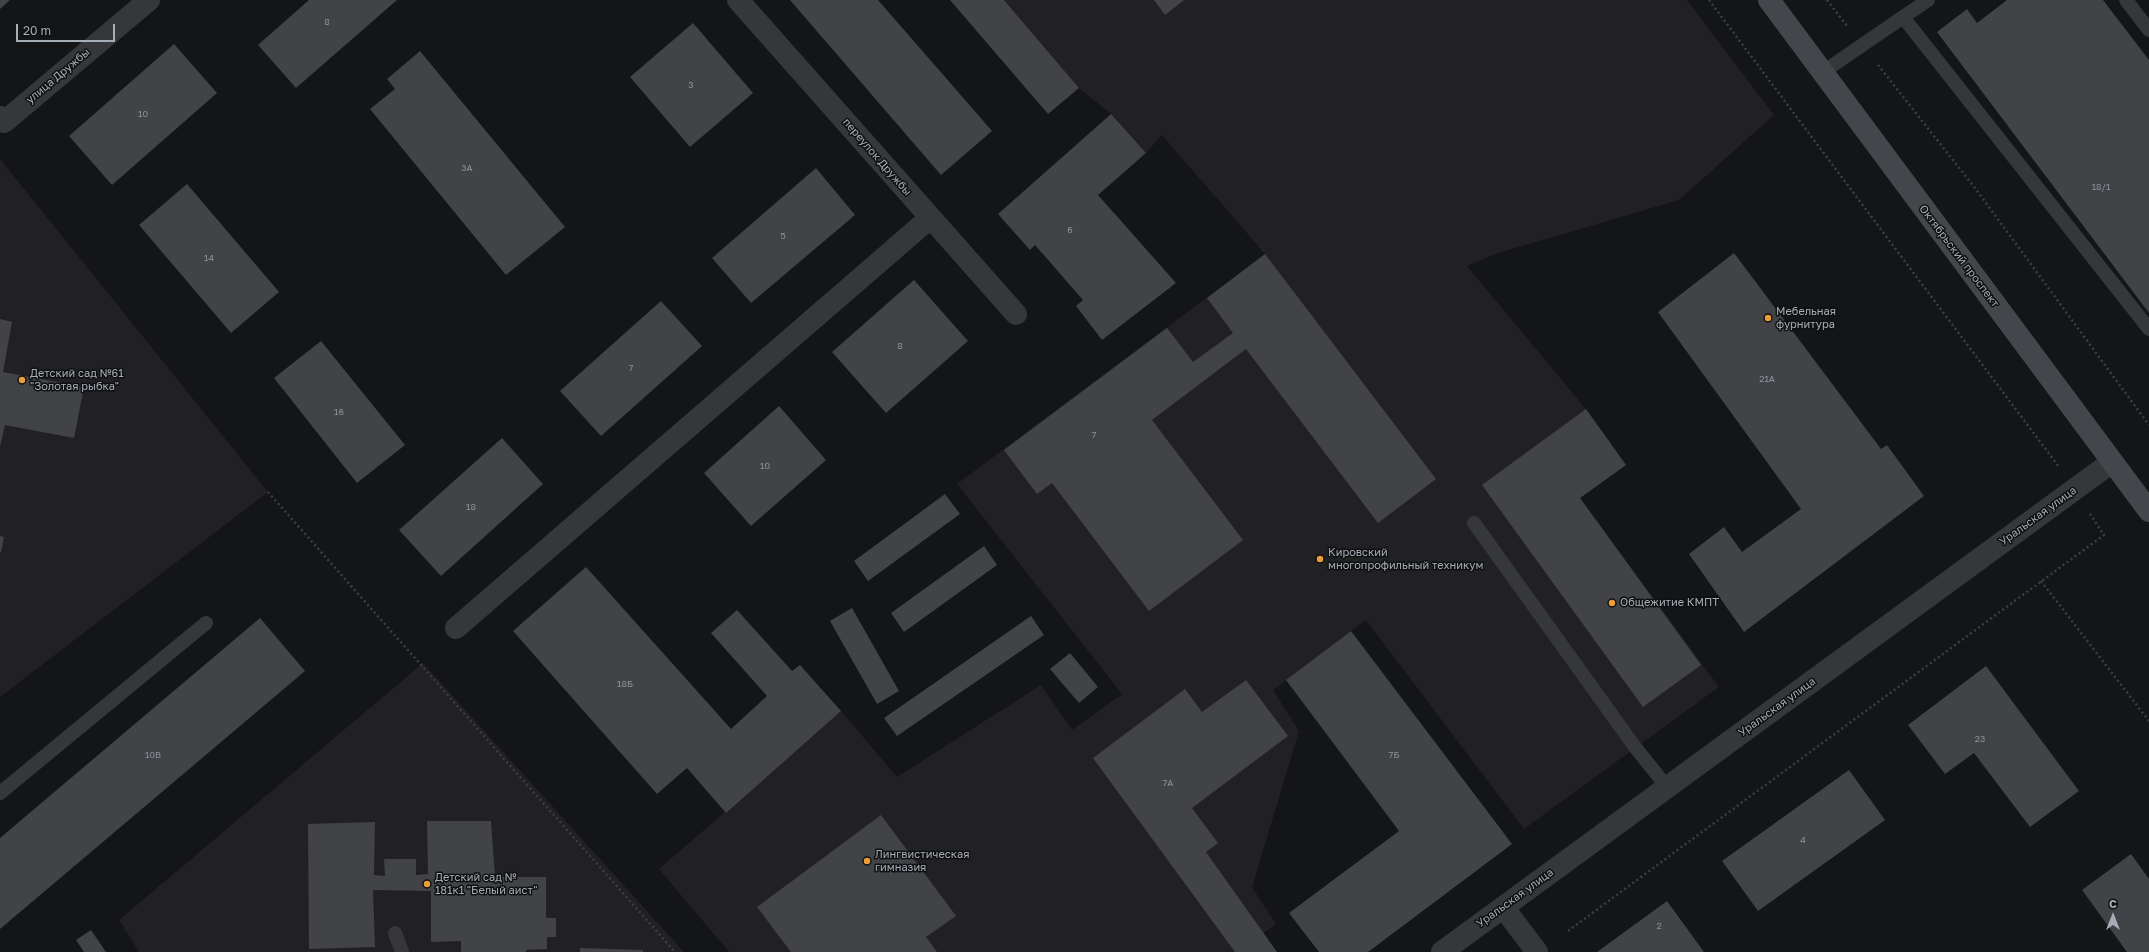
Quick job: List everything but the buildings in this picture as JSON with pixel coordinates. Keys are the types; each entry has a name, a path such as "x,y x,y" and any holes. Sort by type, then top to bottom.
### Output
{"main road":[{"name":"Октябрьский проспект","path":"1770,0 2149,511"}],"street":[{"name":"улица Дружбы","path":"1,122 149,0"},
{"name":"переулок Дружбы","path":"738,0 1016,314"},
{"path":"456,628 930,218"},
{"name":"Уральская улица","path":"1442,952 2112,462"},
{"path":"1503,907 1537,952"}],"lane":[{"path":"1823,72 1928,0"},
{"path":"2126,0 2149,30"},
{"path":"1903,17 2149,329"},
{"path":"1474,523 1635,748 1667,787"},
{"path":"0,793 206,623"},
{"path":"395,933 402,952"}],"path":[{"path":"1568,931 2104,535 2075,489 1710,0"},
{"path":"1826,0 1975,188 2149,425"},
{"path":"268,492 676,952"},
{"path":"2041,581 2149,721"}],"shaded area":[{"path":"1004,0 1687,0 1774,115 1679,200 1495,254 1467,266 1586,409 1626,465 1580,498 1719,687 1524,829 1366,620 1273,690 1299,731 1252,887 1276,924 1237,952 729,952 659,869 841,711 897,777 1041,685 1072,730 1122,694 957,484 1265,254 1162,135 1146,153 1111,114 1079,88"},
{"path":"0,159 268,492 0,697"},
{"path":"423,663 684,952 139,952 119,920"}],"place":[{"name":"Мебельная фурнитура","path":"1768,318"},
{"name":"Детский сад №61 \"Золотая рыбка\"","path":"22,380"},
{"name":"Кировский многопрофильный техникум","path":"1320,559"},
{"name":"Общежитие КМПТ","path":"1612,603"},
{"name":"Лингвистическая гимназия","path":"867,861"},
{"name":"Детский сад № 181к1 \"Белый аист\"","path":"427,884"}]}
